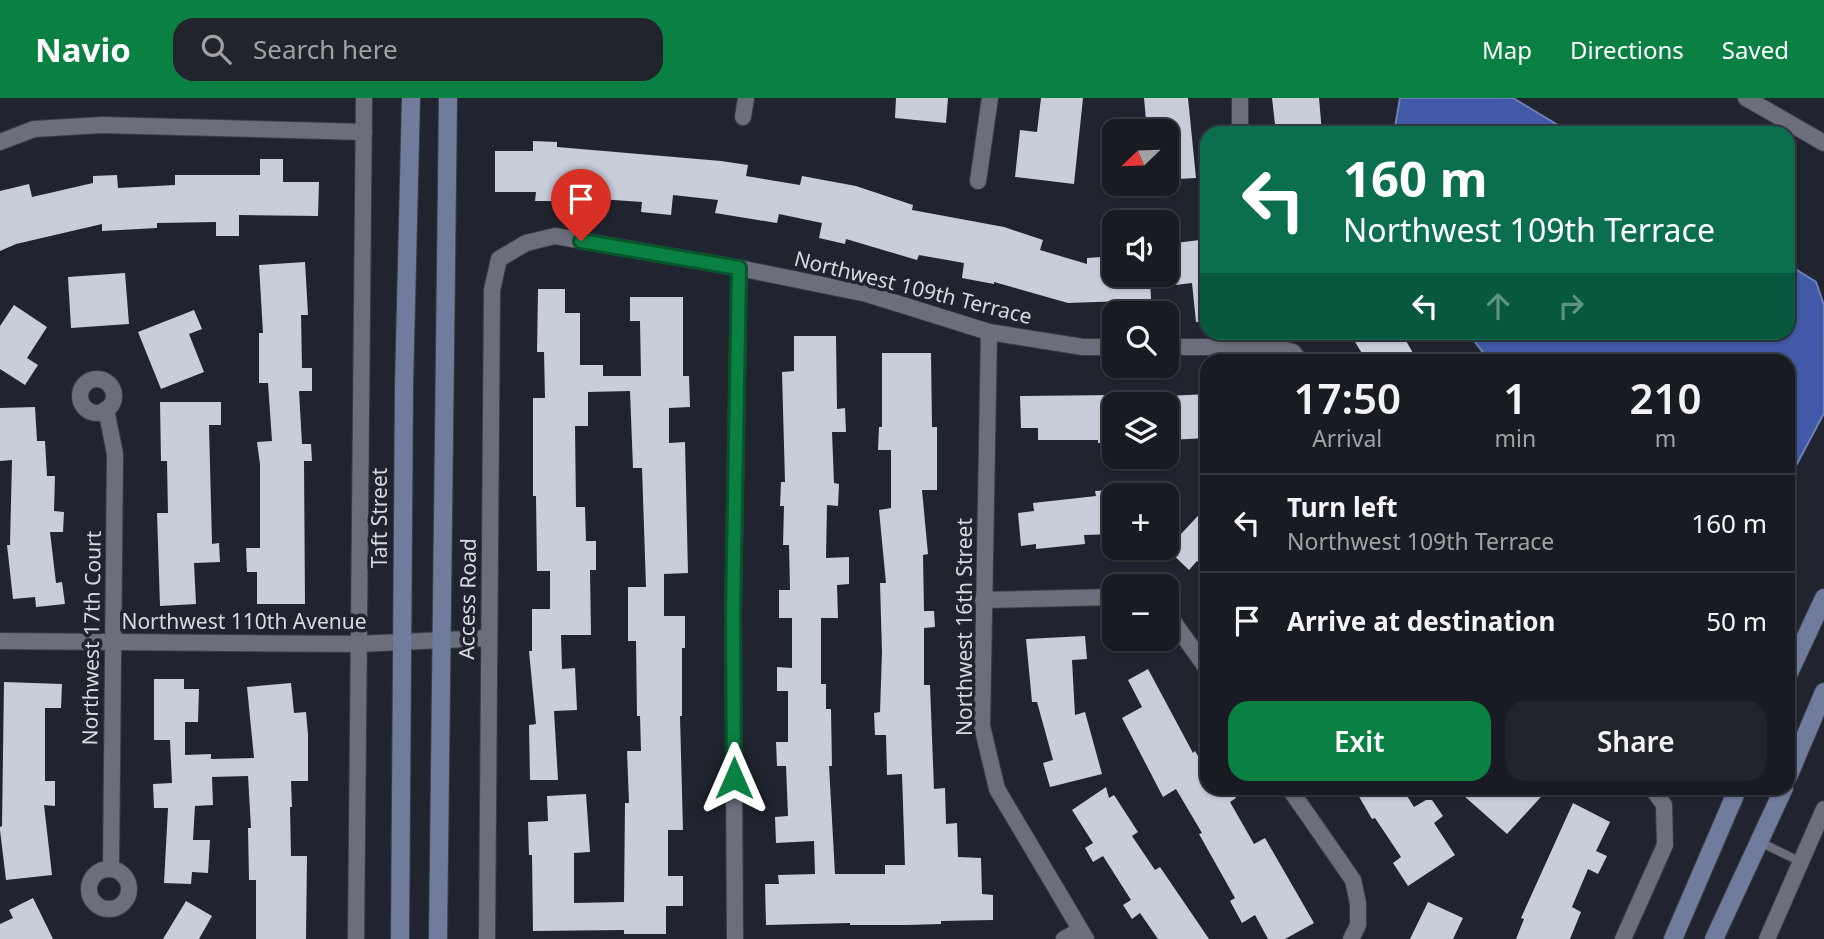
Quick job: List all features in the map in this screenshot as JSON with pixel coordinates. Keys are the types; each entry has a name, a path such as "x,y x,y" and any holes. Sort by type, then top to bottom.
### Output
{"street":[{"name":"Taft Street","path":"356,939 364,98"},
{"name":"Taft Street","path":"400,939 404,386 411,98"},
{"path":"438,939 448,98"},
{"path":"743,117 746,98"},
{"path":"978,181 990,98"},
{"path":"1240,98 1240,126"},
{"path":"1746,98 1795,126"},
{"path":"0,142 33,129 102,125 364,132"},
{"path":"1795,126 1824,143"},
{"name":"Northwest 109th Terrace","path":"499,259 526,243 555,236 739,268 867,294 989,332 1083,348 1102,347"},
{"name":"Access Road","path":"487,939 492,290 499,259"},
{"path":"735,939 733,616 739,268"},
{"name":"Northwest 16th Street","path":"989,332 982,726 997,789 1083,935"},
{"path":"1179,347 1273,347 1291,354"},
{"name":"Northwest 17th Court","path":"106,409 115,454 111,869"},
{"path":"983,600 1102,597"},
{"path":"1795,660 1824,598"},
{"path":"1179,630 1200,659"},
{"name":"Northwest 110th Avenue","path":"0,641 358,644 488,638"},
{"path":"1795,760 1824,692"},
{"path":"1294,795 1353,880 1358,903 1358,925 1351,939"},
{"path":"1623,939 1665,845 1664,805 1657,795"},
{"path":"1673,939 1735,795"},
{"path":"1714,939 1781,795"},
{"path":"1767,939 1824,809"},
{"path":"1064,939 1083,935"}],"lane":[{"path":"1759,842 1801,862"}],"water":[{"path":"1400,98 1513,98 1559,126 1395,126"},
{"path":"1795,269 1816,282 1824,305 1824,413 1795,468 1795,354 1484,354 1473,340 1795,340"}],"building":[{"path":"896,98 948,98 946,123 895,118"},
{"path":"1041,98 1083,98 1074,184 1015,177 1020,130 1037,132"},
{"path":"1144,98 1188,98 1196,178 1180,179 1180,119 1146,119"},
{"path":"1272,98 1319,98 1321,126 1275,126"},
{"path":"533,141 557,142 557,147 748,165 746,176 800,185 802,176 856,186 913,205 912,210 1004,227 1043,240 1040,250 1087,264 1087,258 1102,257 1102,287 1150,287 1151,300 1068,303 994,282 962,278 964,263 919,255 917,260 846,239 845,244 819,238 822,223 779,214 777,223 715,213 718,200 673,195 671,215 641,212 642,202 557,196 557,201 535,201 536,192 495,192 495,151 533,151"},
{"path":"260,159 283,159 283,182 319,182 318,216 239,215 239,236 216,236 216,222 157,223 157,228 102,231 102,224 16,244 0,251 0,191 29,184 32,197 93,183 93,176 117,175 118,188 175,185 175,175 260,175"},
{"path":"1200,240 1200,322 1196,322 1192,283 1179,285 1179,243"},
{"path":"305,262 308,315 301,315 302,368 312,368 312,391 299,391 302,444 311,444 312,461 304,461 305,604 257,604 257,572 247,572 246,548 260,548 260,464 257,442 272,441 268,383 259,383 259,333 263,333 259,265"},
{"path":"125,273 129,324 71,328 68,277"},
{"path":"538,289 565,289 565,313 580,313 580,365 603,365 603,376 641,376 640,321 630,321 630,297 683,297 683,376 689,376 690,407 669,408 669,443 685,442 688,573 664,574 664,616 685,616 680,716 683,830 668,830 668,876 683,876 683,906 666,906 666,934 624,934 624,930 533,931 532,855 529,855 528,822 548,821 547,796 586,794 590,852 574,853 574,903 624,902 625,803 629,803 627,751 641,751 640,716 637,716 636,641 628,641 628,587 646,587 642,468 633,468 630,391 588,392 588,426 575,426 576,507 585,507 586,541 596,541 596,570 590,570 591,635 561,635 562,669 575,668 577,710 554,711 558,780 530,780 529,725 536,724 529,651 532,651 532,609 550,609 550,571 537,571 536,496 533,496 533,398 545,398 544,352 537,352"},
{"path":"14,305 47,327 27,358 38,365 25,385 0,369 0,326"},
{"path":"194,310 202,329 189,334 204,372 161,389 138,332"},
{"path":"794,336 836,336 837,409 845,408 846,432 832,432 834,483 839,484 838,506 827,505 826,558 849,557 849,584 837,585 838,618 821,618 821,684 826,684 826,709 831,709 832,766 829,766 835,874 885,874 885,865 905,865 902,774 887,775 886,735 875,735 874,713 880,712 880,583 886,583 879,510 891,508 891,450 878,450 879,427 882,427 882,353 931,353 932,427 937,427 937,490 922,490 928,554 923,555 924,611 934,611 935,627 924,628 924,685 930,685 934,789 945,788 946,824 957,823 958,857 981,858 982,894 993,895 993,920 907,925 766,925 765,884 779,884 778,875 815,874 814,841 776,843 775,817 788,816 786,766 777,766 776,742 788,742 788,691 777,691 777,667 792,668 792,618 779,618 779,590 790,590 789,545 783,545 784,506 780,506 781,482 785,482 782,372 794,371"},
{"path":"1354,340 1406,340 1414,354 1362,354"},
{"path":"1200,394 1200,438 1179,439 1179,395"},
{"path":"1102,395 1102,443 1098,443 1098,440 1038,440 1038,428 1021,428 1020,396"},
{"path":"160,402 221,402 221,425 209,425 212,544 219,543 220,562 194,563 196,604 160,606 157,513 168,513 167,461 161,461"},
{"path":"35,407 37,441 45,441 47,476 55,476 54,511 64,512 63,532 50,532 56,583 62,582 65,604 36,607 35,597 13,599 7,545 10,545 12,460 0,461 0,408"},
{"path":"1095,491 1102,491 1102,534 1084,535 1085,544 1036,549 1036,544 1021,546 1018,513 1034,511 1033,503 1096,496"},
{"path":"1200,514 1200,564 1197,561 1189,570 1179,560 1179,536"},
{"path":"1085,636 1087,659 1072,660 1075,715 1085,712 1102,774 1050,787 1043,763 1053,760 1037,702 1032,702 1026,639"},
{"path":"1148,669 1193,753 1195,751 1200,759 1200,795 1234,795 1236,798 1230,802 1254,844 1265,838 1314,923 1285,939 1268,939 1255,915 1242,923 1230,901 1235,898 1199,834 1202,833 1176,789 1163,797 1122,718 1142,707 1128,680"},
{"path":"154,679 184,679 184,689 199,689 198,722 185,722 185,755 211,754 211,759 254,758 247,687 291,683 294,713 306,712 308,734 308,781 291,781 290,807 291,856 307,856 306,939 256,939 256,880 249,880 248,828 251,828 248,776 212,777 213,805 195,806 193,840 210,840 208,873 192,872 191,884 164,883 168,808 154,808 153,784 172,783 170,740 154,740"},
{"path":"4,682 62,684 61,708 45,708 45,781 55,781 55,806 44,805 52,875 6,880 0,830"},
{"path":"1106,787 1109,798 1114,795 1138,832 1132,836 1155,870 1160,867 1209,939 1158,939 1140,913 1132,919 1123,905 1131,900 1103,856 1093,862 1085,848 1093,843 1072,810"},
{"path":"1358,795 1406,795 1414,807 1426,800 1432,800 1443,816 1434,823 1455,855 1408,886 1393,863 1401,857 1375,818 1372,819"},
{"path":"1463,795 1543,795 1507,834"},
{"path":"1573,803 1610,822 1596,851 1607,856 1598,874 1588,869 1572,907 1581,912 1570,939 1516,939 1524,919 1521,918"},
{"path":"33,898 53,939 0,939 0,924 13,918 9,910"},
{"path":"186,901 212,916 199,939 163,939"},
{"path":"1428,902 1463,918 1453,939 1410,939"}],"route":[{"path":"581,241 739,268 733,616 734,778"}]}
